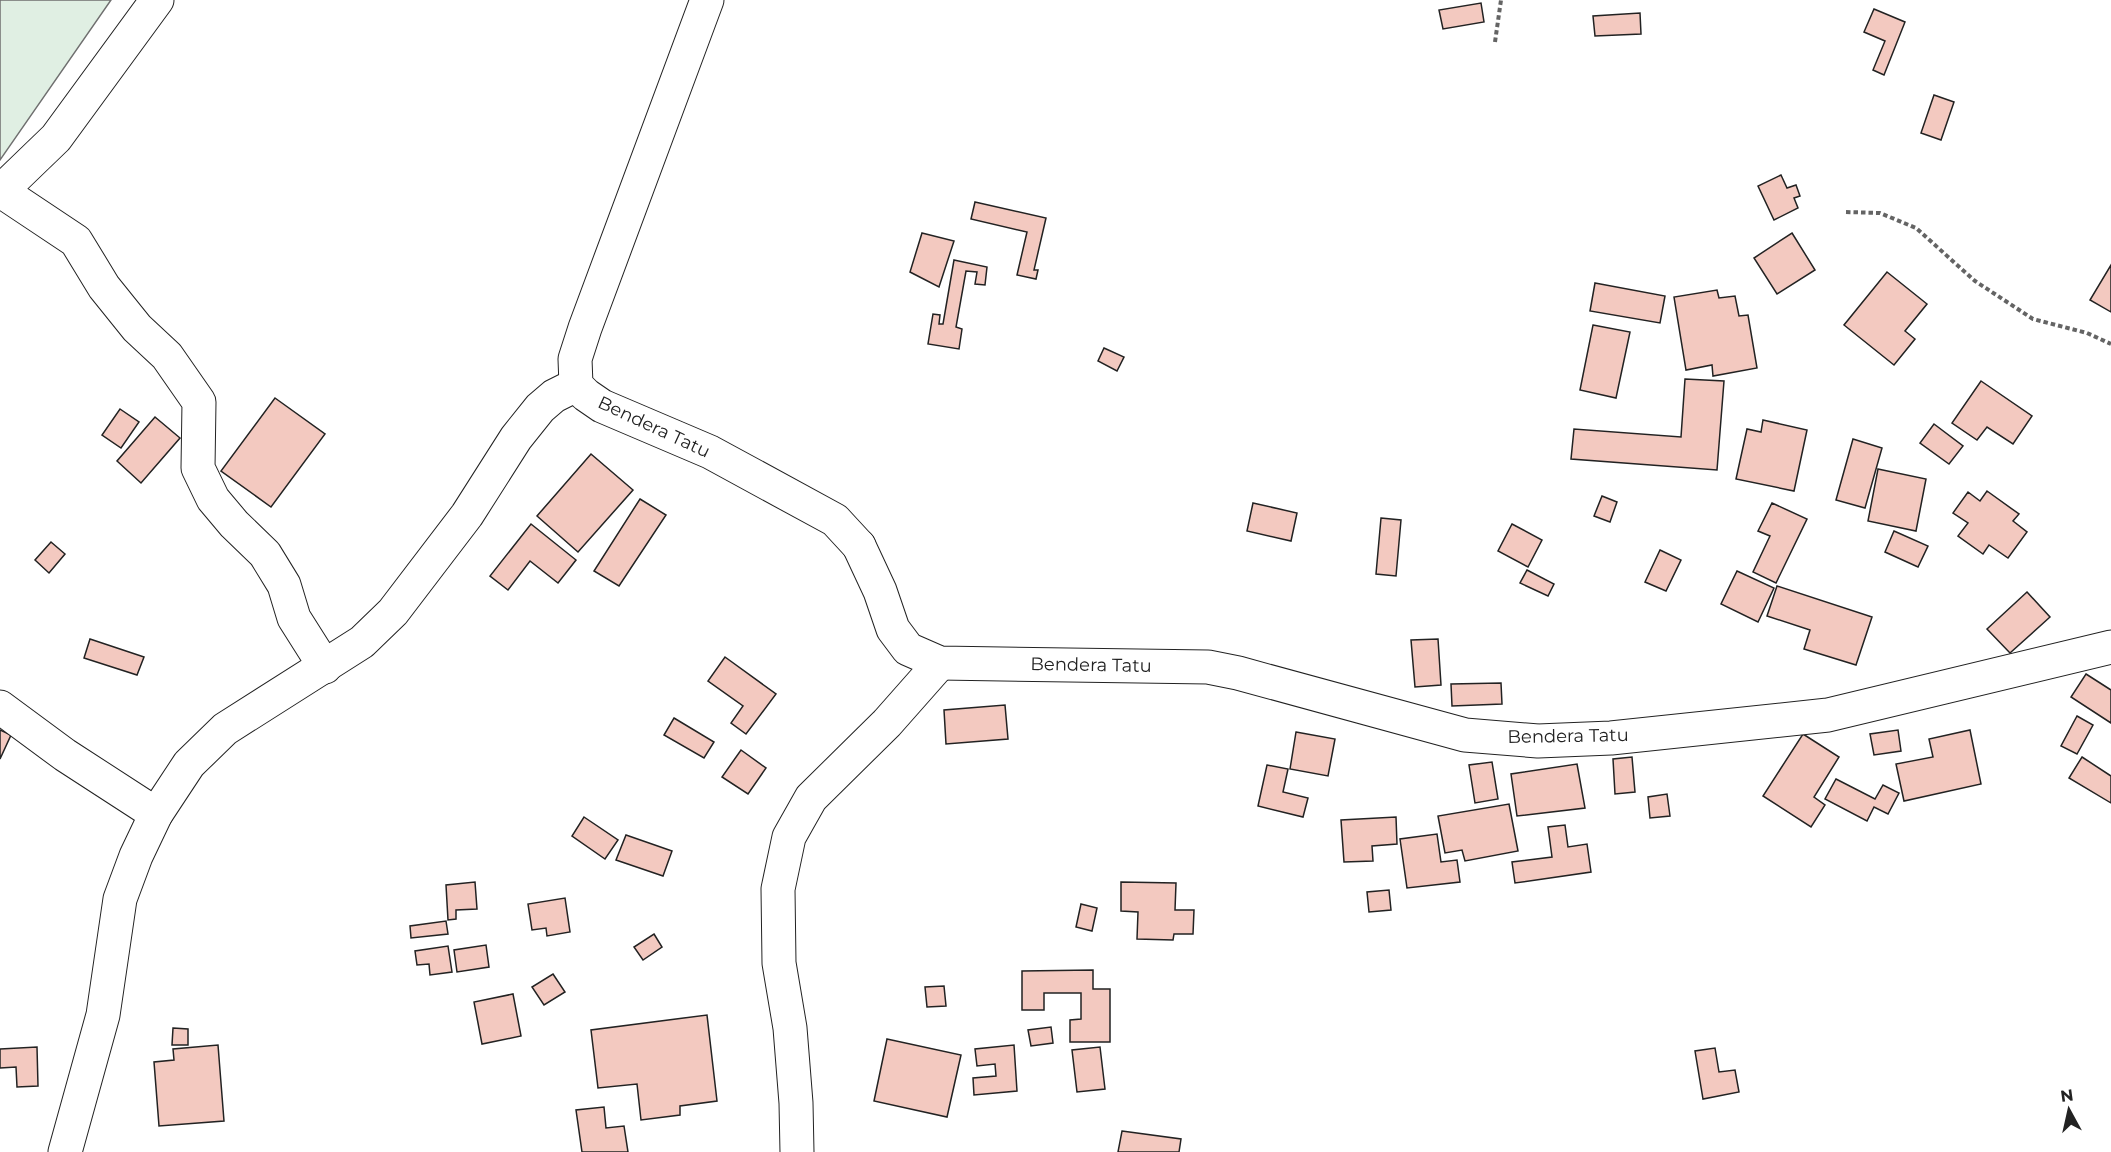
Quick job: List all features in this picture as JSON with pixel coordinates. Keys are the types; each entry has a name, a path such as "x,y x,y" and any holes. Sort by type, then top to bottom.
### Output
{"street":[{"path":"158,0 56,138 1,191 76,241 104,287 137,328 167,356 199,402 198,468 213,499 234,524 265,554 284,585 294,618 324,667"},
{"path":"65,1152 103,1015 120,898 136,856 156,814 189,764 225,729 362,642 393,612 466,515 540,408 554,396 576,385 575,359 585,328 707,0"},
{"name":"Bendera Tatu","path":"576,385 602,406 710,452 835,520 859,546 880,591 893,630 908,650 940,663 1208,667 1238,673 1465,735 1538,741 1611,738 1828,715 2111,647"},
{"path":"797,1152 790,1028 779,963 778,889 789,837 811,798 888,723 940,663"},
{"path":"0,706 64,755 156,814"}],"path":[{"path":"1495,42 1501,0"},
{"path":"1845,212 1880,213 1916,228 1975,281 2033,319 2087,333 2111,344"}],"green space":[{"path":"0,0 111,0 0,160"}],"building":[{"path":"1481,3 1484,22 1443,29 1439,10"},
{"path":"1874,9 1905,22 1884,75 1873,70 1885,41 1864,32"},
{"path":"1640,13 1641,34 1595,36 1593,16"},
{"path":"1934,95 1954,102 1941,140 1921,133"},
{"path":"1781,175 1787,188 1796,185 1800,196 1794,198 1798,208 1774,220 1758,186"},
{"path":"975,202 1046,218 1034,270 1038,270 1036,279 1017,275 1027,232 971,219"},
{"path":"922,233 954,241 939,287 910,272"},
{"path":"1792,233 1815,270 1777,294 1754,258"},
{"path":"954,260 987,267 985,285 975,284 977,272 966,271 956,327 962,329 959,349 928,344 933,314 940,315 939,324 943,324"},
{"path":"2111,265 2111,312 2090,300"},
{"path":"1887,272 1927,304 1905,331 1915,339 1894,365 1844,325"},
{"path":"1595,283 1665,296 1660,323 1590,311"},
{"path":"1717,290 1719,298 1735,296 1739,316 1748,315 1757,368 1713,376 1712,365 1686,370 1674,297"},
{"path":"1593,325 1630,332 1616,398 1580,390"},
{"path":"1104,348 1124,357 1117,371 1098,361"},
{"path":"1685,379 1724,381 1717,470 1571,459 1574,429 1681,437"},
{"path":"1981,381 2032,416 2013,444 1987,427 1977,440 1952,423"},
{"path":"275,398 325,434 271,507 221,471"},
{"path":"120,409 139,422 121,448 102,435"},
{"path":"155,417 180,438 141,483 117,461"},
{"path":"1763,420 1807,430 1794,491 1736,479 1747,429 1761,432"},
{"path":"1934,424 1963,446 1949,464 1920,443"},
{"path":"1853,439 1882,448 1865,508 1836,500"},
{"path":"591,454 633,490 578,552 537,516"},
{"path":"1878,469 1926,479 1916,531 1868,521"},
{"path":"1987,491 2019,514 2013,521 2027,532 2008,558 1989,545 1983,554 1958,536 1968,523 1953,513 1968,492 1980,501"},
{"path":"1602,496 1617,502 1610,522 1594,516"},
{"path":"640,499 666,515 619,586 594,571"},
{"path":"1253,503 1297,513 1291,541 1247,531"},
{"path":"1772,503 1807,519 1776,583 1753,572 1770,536 1758,531"},
{"path":"1381,518 1401,520 1396,576 1376,574"},
{"path":"531,524 576,560 558,583 530,561 508,590 490,576"},
{"path":"1512,524 1542,540 1528,567 1498,551"},
{"path":"1894,531 1928,546 1918,567 1885,552"},
{"path":"51,542 65,554 49,573 35,560"},
{"path":"1660,550 1681,560 1666,591 1645,582"},
{"path":"1527,570 1554,584 1548,596 1520,583"},
{"path":"1737,571 1774,588 1758,622 1721,604"},
{"path":"1777,586 1872,617 1856,665 1804,649 1810,630 1767,616"},
{"path":"2027,592 2050,617 2010,653 1987,629"},
{"path":"90,639 144,657 137,675 84,658"},
{"path":"1438,639 1441,685 1415,687 1411,640"},
{"path":"725,657 776,694 746,734 731,723 743,706 708,681"},
{"path":"2086,674 2111,690 2111,723 2071,697"},
{"path":"1501,683 1502,704 1452,706 1451,684"},
{"path":"1005,705 1008,739 946,744 944,710"},
{"path":"2077,716 2093,725 2077,754 2061,746"},
{"path":"674,718 714,742 704,758 664,735"},
{"path":"0,730 11,735 0,759"},
{"path":"1898,730 1901,751 1874,755 1870,734"},
{"path":"1970,730 1981,784 1904,801 1896,764 1933,757 1929,739"},
{"path":"1296,732 1335,739 1328,776 1290,769"},
{"path":"1803,734 1839,757 1814,797 1825,805 1811,827 1763,796"},
{"path":"741,750 766,768 748,794 722,777"},
{"path":"1632,757 1635,792 1615,794 1613,759"},
{"path":"2082,757 2111,776 2111,803 2069,778"},
{"path":"1492,762 1498,799 1475,803 1469,765"},
{"path":"1577,764 1585,808 1517,816 1511,774"},
{"path":"1267,765 1288,769 1283,792 1308,798 1303,817 1258,806"},
{"path":"1836,779 1875,799 1883,785 1899,793 1888,814 1874,807 1867,821 1825,799"},
{"path":"1667,794 1670,816 1650,818 1648,797"},
{"path":"1509,804 1518,851 1465,861 1462,850 1445,853 1438,816"},
{"path":"584,817 618,840 605,859 572,836"},
{"path":"1396,817 1397,844 1372,846 1373,861 1344,862 1341,820"},
{"path":"1565,825 1568,847 1587,844 1591,872 1515,883 1512,862 1552,857 1548,827"},
{"path":"1437,834 1441,862 1457,860 1460,882 1407,888 1400,839"},
{"path":"626,835 672,851 663,876 616,860"},
{"path":"475,882 477,909 456,910 456,919 448,920 446,885"},
{"path":"1121,882 1176,883 1175,910 1194,910 1193,934 1174,934 1173,940 1137,939 1138,912 1121,911"},
{"path":"1389,890 1391,910 1369,912 1367,892"},
{"path":"565,898 570,932 547,936 546,928 532,930 528,904"},
{"path":"1081,904 1097,908 1092,931 1076,927"},
{"path":"446,921 448,934 411,938 410,926"},
{"path":"654,934 662,947 643,960 634,947"},
{"path":"486,945 489,967 457,972 454,950"},
{"path":"448,946 452,972 430,975 429,964 417,965 415,951"},
{"path":"1093,970 1093,989 1110,989 1110,1042 1070,1042 1070,1020 1081,1019 1081,993 1044,993 1044,1010 1022,1010 1022,971"},
{"path":"553,974 565,992 544,1005 532,987"},
{"path":"944,986 946,1006 927,1007 925,987"},
{"path":"513,994 521,1036 482,1044 474,1002"},
{"path":"707,1015 717,1101 680,1106 680,1115 641,1120 637,1084 598,1088 591,1030"},
{"path":"1051,1027 1053,1043 1031,1046 1028,1030"},
{"path":"173,1028 188,1029 188,1045 172,1045"},
{"path":"887,1039 961,1055 947,1117 874,1101"},
{"path":"218,1045 224,1121 159,1126 154,1062 174,1060 173,1049"},
{"path":"1014,1045 1017,1091 974,1095 973,1078 996,1076 995,1064 977,1066 975,1049"},
{"path":"37,1047 38,1086 17,1087 16,1067 0,1068 0,1049"},
{"path":"1100,1047 1105,1089 1077,1092 1072,1050"},
{"path":"1715,1048 1719,1072 1735,1070 1739,1092 1703,1099 1695,1051"},
{"path":"604,1107 606,1128 624,1126 628,1152 582,1152 576,1110"},
{"path":"1122,1131 1181,1139 1179,1152 1118,1152"}]}
